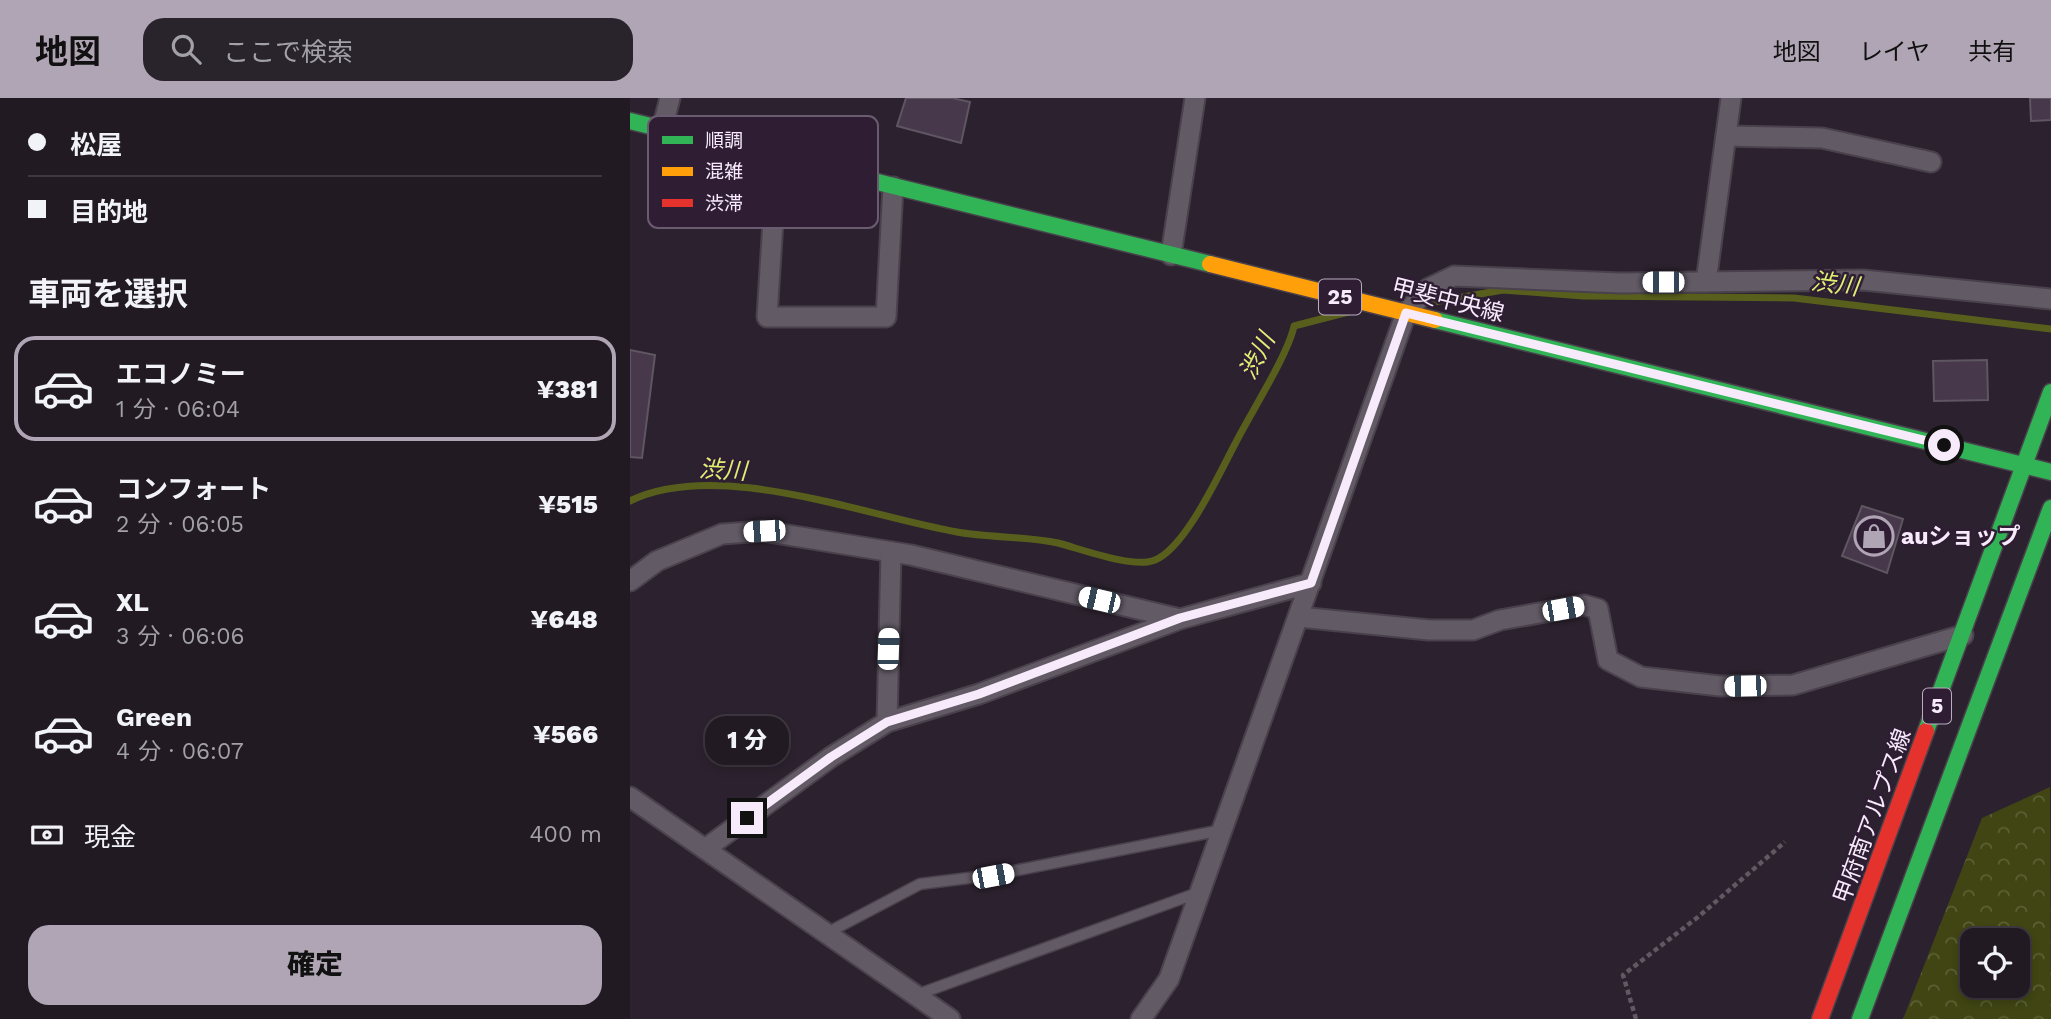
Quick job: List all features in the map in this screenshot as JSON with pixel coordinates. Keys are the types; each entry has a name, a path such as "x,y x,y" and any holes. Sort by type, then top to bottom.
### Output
{"main road":[{"name":"甲斐中央線","path":"630,121 648,126"},
{"name":"甲斐中央線","path":"878,183 2051,472"},
{"name":"甲府南アルプス線","path":"1820,1019 2051,392"},
{"name":"5","path":"1860,1019 2051,508"}],"street":[{"path":"665,116 670,98"},
{"path":"1171,256 1195,98"},
{"path":"1706,282 1731,98"},
{"path":"1726,136 1822,138 1931,162"},
{"path":"772,228 766,317 886,317 893,187"},
{"path":"1141,1019 1170,979 1406,313 1429,288 1454,276 1620,283 1863,280 2051,299"},
{"path":"630,581 657,561 722,534 764,531 891,552 1180,618"},
{"path":"887,722 891,552"},
{"path":"705,849 831,757 887,722 979,694 1180,618 1311,583"},
{"path":"1298,617 1429,630 1473,629 1500,620 1584,605 1598,609 1608,660 1641,677 1720,686 1793,685 1962,635"},
{"path":"630,797 950,1019"}],"lane":[{"path":"827,933 920,884 993,876 1223,830"},
{"path":"916,995 1201,892"}],"path":[{"path":"1636,1019 1622,975 1698,917 1785,842"}],"green space":[{"path":"2050,787 2051,1019 1903,1019 1982,818"}],"building":[{"path":"906,98 952,98 970,102 961,143 897,126"},
{"path":"2030,98 2051,98 2051,120 2031,121"},
{"path":"630,350 655,355 642,458 630,457"},
{"path":"1987,360 1988,400 1934,401 1933,361"},
{"path":"1862,506 1903,519 1887,573 1842,556"}],"waterway":[{"name":"渋川","path":"1421,301 1434,302 1503,290 1583,296 1794,298 2051,329"},
{"name":"渋川","path":"630,501 665,489 705,485 748,488 792,494 957,532 1058,543 1134,562 1155,560 1167,553 1178,541 1201,508 1277,368 1294,326 1352,311"}],"traffic: fast":[{"path":"630,121 648,125"},
{"path":"878,182 1210,264"},
{"path":"1435,320 2051,472"},
{"path":"1926,731 2051,392"},
{"path":"1860,1019 2051,508"}],"traffic: slow":[{"path":"1210,264 1435,320"}],"traffic: jam":[{"path":"1820,1019 1926,731"}],"place":[{"name":"auショップ","path":"1874,536"}],"route":[{"path":"747,818 831,757 887,722 979,694 1180,618 1311,583 1406,313 1944,445"}]}
